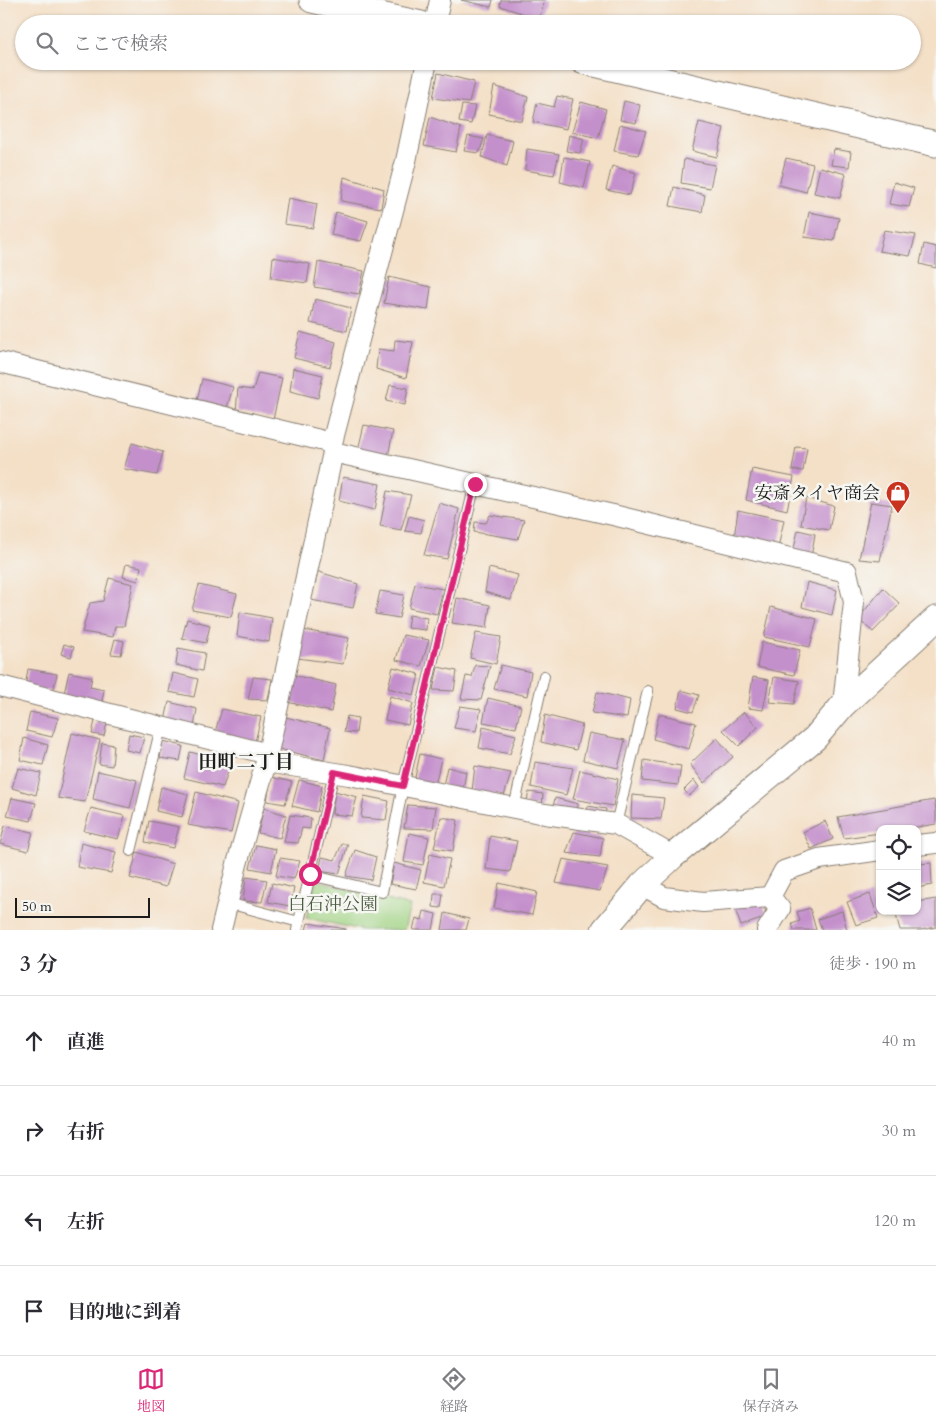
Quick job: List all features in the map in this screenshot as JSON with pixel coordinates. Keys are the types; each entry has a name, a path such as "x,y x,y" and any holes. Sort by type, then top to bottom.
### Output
{"street":[{"path":"312,0 380,15"},
{"path":"437,15 440,0"},
{"path":"221,930 237,864 267,758 333,448 406,161 425,70"},
{"path":"620,70 936,144"},
{"path":"0,362 475,484 614,515 847,572 854,602 844,705"},
{"path":"604,930 642,885 673,856 815,738 844,705 936,618"},
{"path":"0,686 161,727 267,758 545,814 616,824 673,856"},
{"path":"921,845 936,843"},
{"path":"770,897 784,871 819,859 876,851"},
{"path":"642,885 664,897 703,902 770,897"},
{"path":"767,930 780,910 770,897"}],"lane":[{"path":"310,874 382,892 403,786 475,484"},
{"path":"514,808 544,676"},
{"path":"616,824 648,691"},
{"path":"131,851 161,727"},
{"path":"228,903 298,926 334,772"}],"green space":[{"name":"白石沖公園","path":"316,880 410,906 404,930 362,930 306,918"}],"building":[{"path":"461,0 493,0 491,7"},
{"path":"501,0 545,0 540,15 527,15 500,6"},
{"path":"438,73 474,82 469,103 433,98"},
{"path":"494,86 528,97 522,121 489,114"},
{"path":"557,96 573,99 566,129 533,122 537,103 554,107"},
{"path":"624,101 640,105 636,123 620,120"},
{"path":"581,102 606,109 598,138 572,132"},
{"path":"462,105 475,106 471,124 459,122"},
{"path":"430,117 461,128 456,152 424,146"},
{"path":"699,122 724,128 717,157 692,151"},
{"path":"620,124 646,131 638,155 614,151"},
{"path":"487,135 513,141 507,166 482,157"},
{"path":"569,135 584,139 580,153 566,151"},
{"path":"468,136 484,139 479,153 464,151"},
{"path":"527,149 559,154 554,175 525,170"},
{"path":"834,149 851,152 849,167 831,165"},
{"path":"564,157 590,162 584,188 560,182"},
{"path":"786,158 813,164 806,192 779,185"},
{"path":"684,159 715,165 710,188 681,183"},
{"path":"612,166 636,173 630,195 606,190"},
{"path":"820,167 846,174 840,198 814,193"},
{"path":"344,177 384,189 381,208 341,201"},
{"path":"894,182 914,188 909,207 889,204"},
{"path":"674,187 705,195 702,212 670,206"},
{"path":"288,198 317,204 313,228 284,224"},
{"path":"336,212 368,221 361,241 331,235"},
{"path":"809,212 839,218 834,241 804,237"},
{"path":"884,230 916,235 910,256 879,251"},
{"path":"924,244 936,247 936,268 920,264"},
{"path":"273,257 310,264 307,283 271,278"},
{"path":"318,262 364,271 359,294 314,287"},
{"path":"389,277 431,287 428,310 384,303"},
{"path":"315,299 351,308 347,331 310,323"},
{"path":"300,332 336,342 330,367 294,358"},
{"path":"395,340 413,342 406,378 376,369 378,349 394,351"},
{"path":"293,368 323,375 318,398 290,391"},
{"path":"258,373 282,378 273,420 236,412 238,388 253,390"},
{"path":"202,379 233,387 226,411 196,405"},
{"path":"390,385 408,388 405,405 386,401"},
{"path":"364,425 393,431 388,457 358,450"},
{"path":"132,443 163,452 157,475 124,469"},
{"path":"796,447 807,448 803,471 792,470"},
{"path":"752,469 794,477 787,510 746,500"},
{"path":"343,477 380,484 375,510 339,501"},
{"path":"387,491 411,495 401,530 380,526"},
{"path":"806,498 834,506 829,530 801,525"},
{"path":"871,502 892,505 880,561 859,559"},
{"path":"439,503 459,509 447,559 424,555"},
{"path":"738,510 784,520 778,548 734,538"},
{"path":"490,515 524,520 518,539 474,532 475,522 486,523"},
{"path":"409,516 424,520 421,533 405,531"},
{"path":"798,530 815,534 811,557 793,553"},
{"path":"126,564 141,567 138,581 123,577"},
{"path":"489,568 518,575 511,600 485,592"},
{"path":"316,571 358,584 353,608 311,600"},
{"path":"109,578 133,584 124,626 115,626 113,637 82,632 90,603 103,601"},
{"path":"807,582 837,590 832,615 802,607"},
{"path":"415,584 443,589 437,614 409,608"},
{"path":"199,585 237,594 231,617 192,610"},
{"path":"883,588 900,604 873,632 858,619"},
{"path":"380,591 404,595 399,618 375,614"},
{"path":"457,598 490,605 487,628 452,623"},
{"path":"771,607 817,619 810,647 764,637"},
{"path":"240,612 272,618 269,642 237,636"},
{"path":"409,615 427,618 426,630 407,628"},
{"path":"187,619 210,625 206,643 182,638"},
{"path":"303,630 349,638 343,664 297,658"},
{"path":"476,633 501,637 496,664 470,658"},
{"path":"403,635 429,640 421,666 396,660"},
{"path":"115,639 124,641 121,655 111,654"},
{"path":"762,642 800,650 794,675 757,667"},
{"path":"64,644 74,647 71,657 61,654"},
{"path":"178,648 205,653 202,671 176,665"},
{"path":"475,665 490,666 481,700 461,699 466,676 472,677"},
{"path":"501,665 531,672 527,696 494,689"},
{"path":"393,667 419,674 414,695 388,688"},
{"path":"438,667 457,671 454,691 433,690"},
{"path":"28,669 57,674 53,692 25,687"},
{"path":"69,672 92,677 90,687 104,690 101,706 63,698"},
{"path":"173,673 198,679 194,697 169,692"},
{"path":"293,675 336,685 331,712 287,702"},
{"path":"253,677 272,679 268,700 248,699"},
{"path":"753,677 769,680 763,710 748,708"},
{"path":"774,677 799,681 794,704 769,702"},
{"path":"681,690 699,695 693,712 677,708"},
{"path":"597,692 630,700 627,718 592,713"},
{"path":"390,696 413,703 408,725 385,720"},
{"path":"488,698 521,706 516,728 483,722"},
{"path":"169,702 197,709 194,727 165,721"},
{"path":"460,706 481,709 476,731 454,728"},
{"path":"222,709 261,717 255,742 215,732"},
{"path":"30,712 58,718 52,737 26,731"},
{"path":"744,712 758,727 739,746 723,730"},
{"path":"659,714 696,723 689,749 653,739"},
{"path":"545,715 582,725 576,750 541,742"},
{"path":"347,716 358,718 356,733 344,732"},
{"path":"286,717 330,728 324,760 279,749"},
{"path":"95,721 107,723 104,736 92,734"},
{"path":"483,727 516,735 510,754 479,748"},
{"path":"72,733 100,740 85,802 58,798"},
{"path":"589,733 625,740 618,768 583,760"},
{"path":"129,734 144,737 140,753 126,750"},
{"path":"24,738 48,745 43,765 20,760"},
{"path":"717,738 733,757 704,783 690,764"},
{"path":"163,741 183,746 180,761 160,758"},
{"path":"102,743 114,745 112,766 99,764"},
{"path":"190,752 231,762 223,787 184,778"},
{"path":"420,754 441,759 435,786 414,782"},
{"path":"644,760 681,766 678,785 642,781"},
{"path":"535,762 573,768 566,795 531,787"},
{"path":"475,766 511,773 504,796 472,791"},
{"path":"447,767 466,772 463,790 443,786"},
{"path":"18,768 41,773 36,795 12,788"},
{"path":"580,770 618,779 613,806 573,799"},
{"path":"98,771 137,780 130,808 93,799"},
{"path":"271,777 292,782 285,804 267,801"},
{"path":"299,780 322,786 317,812 292,806"},
{"path":"694,780 699,787 689,796 684,790"},
{"path":"161,787 188,794 182,817 156,811"},
{"path":"335,791 357,797 352,816 332,814"},
{"path":"196,792 238,803 231,833 188,825"},
{"path":"529,792 543,794 542,807 526,805"},
{"path":"632,795 664,798 661,819 631,818"},
{"path":"364,796 389,801 386,820 361,818"},
{"path":"12,798 36,803 31,821 7,816"},
{"path":"555,798 578,804 577,815 552,812"},
{"path":"934,800 936,824 921,826 876,825 876,834 844,838 838,817"},
{"path":"408,805 436,807 433,829 404,828"},
{"path":"588,806 606,809 605,818 587,816"},
{"path":"91,808 125,816 118,839 84,831"},
{"path":"264,808 286,815 280,838 258,833"},
{"path":"290,815 311,818 310,829 302,828 298,843 284,842"},
{"path":"441,817 458,820 453,851 434,848"},
{"path":"149,821 179,827 173,848 145,842"},
{"path":"825,821 833,839 811,849 803,832"},
{"path":"5,826 33,832 28,851 0,844"},
{"path":"574,832 603,838 600,857 566,853"},
{"path":"409,833 429,837 423,865 404,862"},
{"path":"490,836 517,841 510,872 486,869"},
{"path":"81,843 116,852 111,873 77,867"},
{"path":"342,844 348,844 339,874 319,871 322,857 335,860"},
{"path":"256,845 276,849 271,872 250,868"},
{"path":"355,850 376,857 371,880 346,876"},
{"path":"137,852 173,864 166,887 130,878"},
{"path":"430,854 450,859 444,886 424,882"},
{"path":"280,858 300,861 294,879 276,876"},
{"path":"563,859 608,867 600,891 556,883"},
{"path":"394,863 421,870 416,889 390,884"},
{"path":"931,863 932,885 921,887 921,864"},
{"path":"246,877 267,880 262,902 243,901"},
{"path":"272,883 294,888 290,906 268,902"},
{"path":"499,883 537,892 532,915 494,908"},
{"path":"434,894 443,894 441,908 433,907"},
{"path":"870,894 878,918 856,925 847,902"},
{"path":"936,899 936,927 921,930 900,930 896,915 921,915 921,901"},
{"path":"763,902 767,917 741,926 734,906"},
{"path":"810,908 816,930 794,930 792,924 800,921 797,912"},
{"path":"424,911 436,914 433,930 413,930 416,918 422,920"},
{"path":"842,911 847,930 822,930 818,919"},
{"path":"445,913 469,919 466,930 442,930"},
{"path":"308,923 346,929 346,930 306,930"}],"place":[{"name":"安斎タイヤ商会","path":"898,514"}],"district":[{"name":"田町二丁目","path":"246,761"}],"route":[{"path":"310,874 334,772 403,786 475,484"}]}
